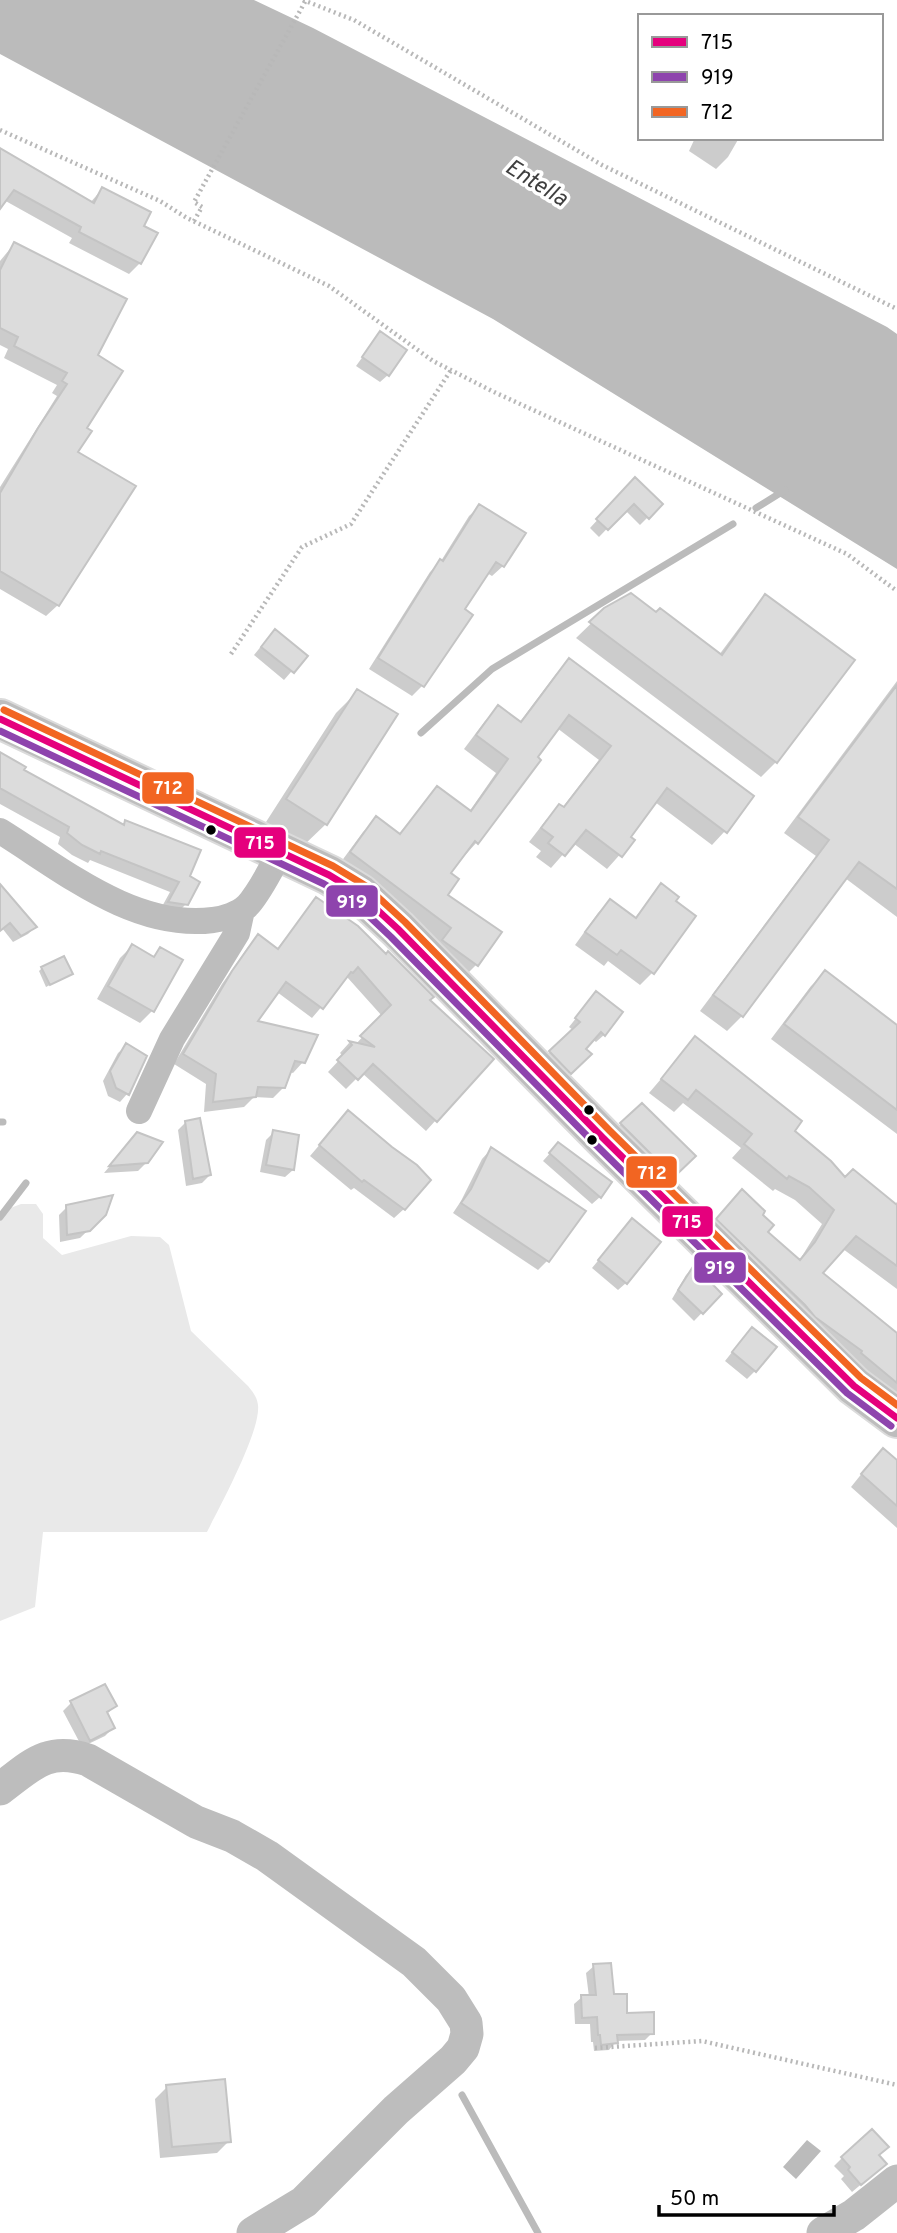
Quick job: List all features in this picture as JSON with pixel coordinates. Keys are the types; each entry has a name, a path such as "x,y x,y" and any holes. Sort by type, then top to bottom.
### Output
{"main road":[{"path":"0,719 330,875 350,888 389,920 603,1138 855,1387 897,1418"}],"street":[{"path":"0,831 118,903 156,917 183,922 222,919 242,910 281,852"},
{"path":"139,1111 172,1039 237,933 242,910"},
{"path":"0,1789 35,1763 57,1754 69,1754 88,1760 196,1822 232,1836 267,1856 414,1962 451,1999 467,2023 463,2048 453,2060 396,2110 303,2202 253,2233"},
{"path":"823,2233 854,2214 897,2181"}],"path":[{"path":"194,221 202,207 194,202 304,0 354,20 602,165 897,309"},
{"path":"0,130 160,201 194,221 329,286 433,361 494,392 847,554 897,591"},
{"path":"231,654 302,547 351,524 451,370"},
{"path":"595,2048 702,2041 897,2085"}],"shaded area":[{"path":"21,1204 36,1204 43,1214 43,1238 62,1255 131,1236 160,1237 169,1245 191,1331 248,1386 258,1405 247,1450 207,1532 43,1532 35,1607 0,1621 0,1212"}],"water":[{"name":"Entella","path":"0,0 254,0 313,28 887,327 897,334 897,569 493,319 0,54"},
{"path":"807,2140 821,2151 796,2179 783,2167"}],"building":[{"path":"0,148 94,203 102,187 151,212 144,226 158,233 141,264 79,232 81,227 14,190 0,209"},
{"path":"14,242 127,299 98,355 123,371 87,428 92,431 78,452 136,486 59,606 0,571 0,493 67,384 62,381 67,373 14,346 18,337 0,328 0,270"},
{"path":"380,331 407,350 389,376 362,357"},
{"path":"635,477 663,504 649,519 634,504 608,530 596,519"},
{"path":"479,504 526,533 504,567 496,562 465,609 473,615 424,687 378,658 440,559 443,561"},
{"path":"631,593 656,612 660,608 722,655 765,594 855,660 777,763 589,622 604,608"},
{"path":"275,629 308,656 294,673 261,647"},
{"path":"569,658 754,796 727,833 667,788 631,837 635,840 622,857 586,830 565,856 548,843 553,837 541,828 559,804 564,807 611,746 569,715 538,757 541,760 478,844 475,841 451,873 459,879 448,895 502,932 478,966 442,940 451,928 350,852 376,816 400,834 437,786 471,811 508,759 476,735 498,705 521,722"},
{"path":"897,685 897,889 859,862 743,1017 713,995 829,840 798,817"},
{"path":"357,689 398,714 327,825 286,799"},
{"path":"0,752 26,767 24,770 124,825 125,820 201,850 190,876 200,882 188,905 168,902 179,882 82,845 67,833 69,827 0,788"},
{"path":"661,883 679,897 676,901 696,916 654,974 621,950 617,955 585,932 610,899 636,918"},
{"path":"0,884 37,927 21,936 10,923 0,931"},
{"path":"316,897 358,926 386,954 388,951 434,997 430,1000 494,1059 437,1122 373,1064 358,1080 337,1060 352,1045 349,1041 375,1047 360,1036 391,1005 358,967 351,972 323,1009 286,982 258,1021 318,1035 305,1063 295,1061 285,1088 258,1087 256,1097 213,1102 216,1074 183,1054 232,971 258,934 278,949"},
{"path":"132,944 154,957 160,947 183,960 154,1012 108,986"},
{"path":"64,956 73,974 50,985 41,967"},
{"path":"825,970 897,1025 897,1110 784,1024"},
{"path":"596,991 623,1012 605,1036 601,1032 586,1049 592,1054 571,1074 549,1051 580,1022 575,1018"},
{"path":"695,1036 802,1121 795,1131 831,1161 845,1177 853,1169 897,1205 897,1266 856,1236 823,1273 897,1333 897,1383 861,1353 862,1351 815,1317 716,1219 742,1189 765,1211 763,1215 774,1225 768,1232 800,1260 815,1242 834,1210 809,1187 789,1176 787,1179 744,1144 752,1134 696,1090 688,1100 661,1079"},
{"path":"126,1043 147,1056 129,1095 116,1088 110,1071"},
{"path":"642,1103 696,1156 674,1177 620,1123"},
{"path":"348,1110 417,1165 431,1180 405,1210 364,1180 362,1182 319,1145"},
{"path":"200,1118 211,1175 193,1179 185,1121"},
{"path":"273,1130 299,1135 294,1170 266,1165"},
{"path":"137,1132 163,1142 148,1163 109,1166"},
{"path":"558,1142 612,1182 601,1198 549,1153"},
{"path":"491,1147 586,1211 549,1262 461,1203 471,1189"},
{"path":"113,1195 106,1215 90,1231 67,1235 66,1205"},
{"path":"632,1218 661,1242 627,1284 598,1260"},
{"path":"694,1265 722,1294 703,1314 678,1290"},
{"path":"752,1327 777,1347 756,1372 732,1352"},
{"path":"883,1448 897,1460 897,1506 861,1474"},
{"path":"105,1684 117,1706 107,1712 115,1728 90,1741 70,1701"},
{"path":"611,1963 614,1994 627,1994 627,2013 654,2012 654,2034 617,2035 618,2043 601,2045 597,2017 582,2018 581,1995 596,1995 593,1964"},
{"path":"225,2079 231,2142 172,2147 166,2085"},
{"path":"872,2129 889,2147 879,2155 887,2164 861,2185 841,2157"}],"waterway":[{"path":"756,508 785,490"},
{"path":"421,733 492,669 733,524"},
{"path":"0,1217 26,1183"},
{"path":"462,2095 538,2233"}],"transit line":[{"name":"712","path":"4,710 333,866 366,886 861,1378 897,1405"},
{"name":"715","path":"0,719 329,875 360,894 854,1386 897,1418"},
{"name":"919","path":"0,731 324,884 354,902 847,1393 891,1426"}]}
